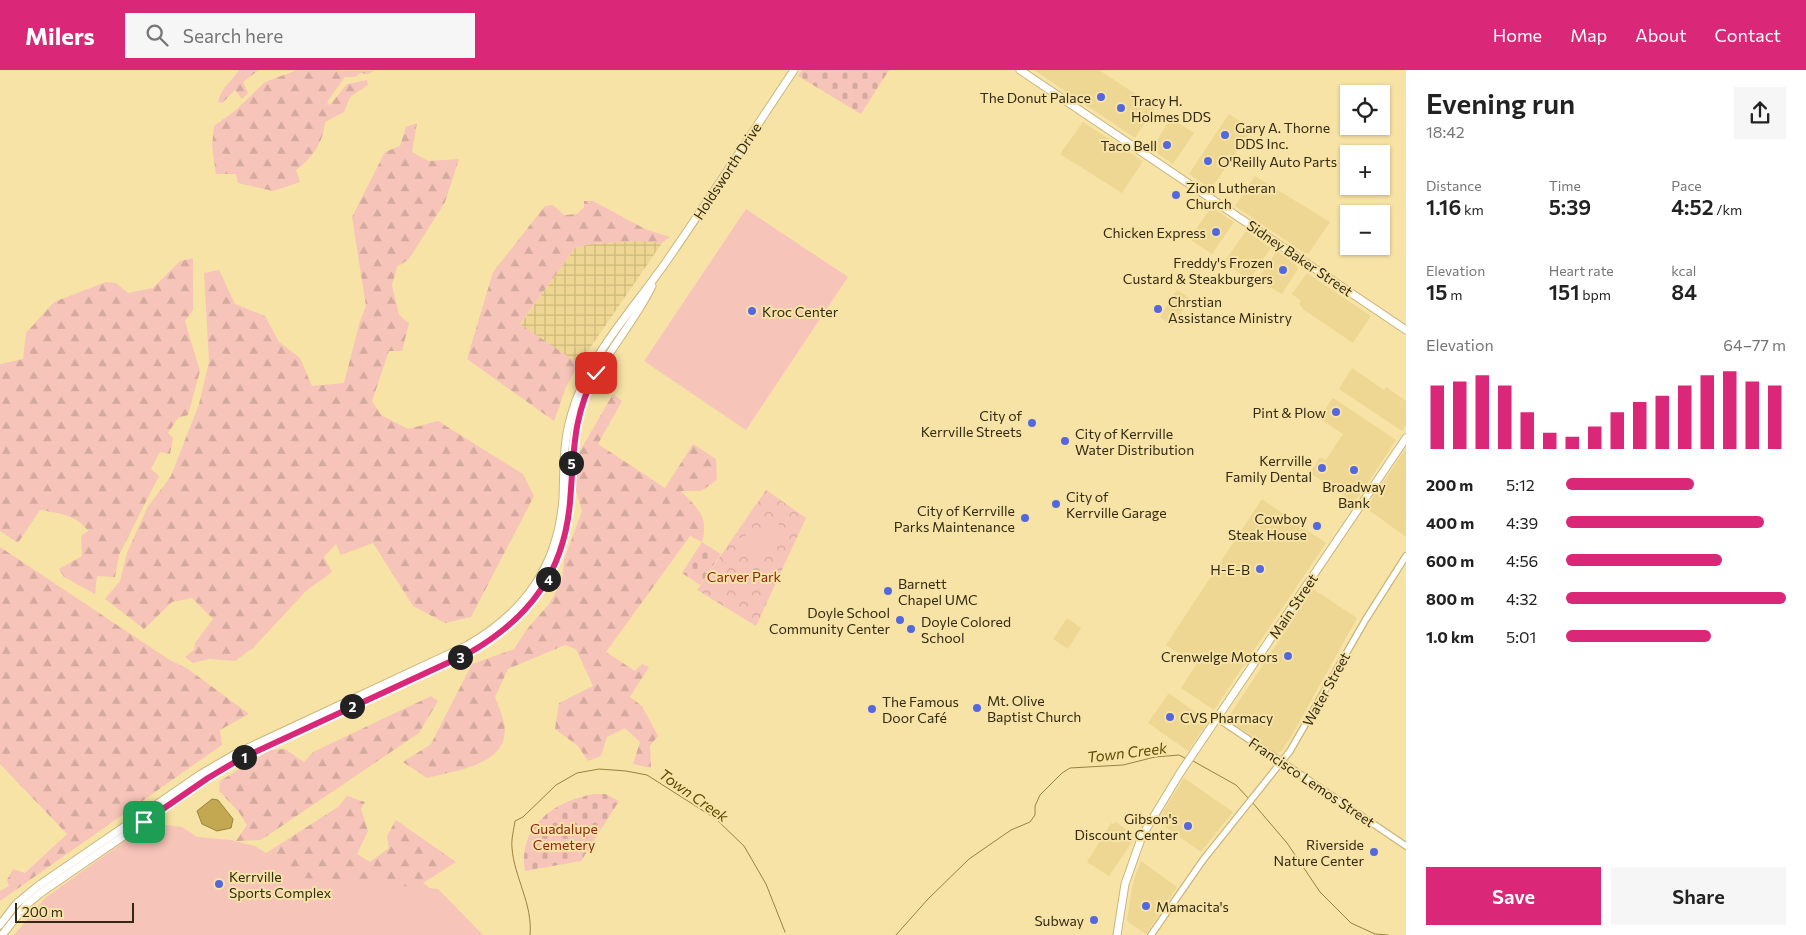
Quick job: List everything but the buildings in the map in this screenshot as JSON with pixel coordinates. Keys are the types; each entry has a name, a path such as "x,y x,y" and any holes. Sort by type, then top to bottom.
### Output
{"main road":[{"name":"Holdsworth Drive","path":"0,925 16,904 38,886 171,799 240,759 388,686 469,653 494,638 530,605 546,582 559,554 566,529 575,434 586,393 596,373 642,306 659,272 794,70"},
{"name":"Sidney Baker Street","path":"1020,70 1406,330"},
{"name":"Main Street","path":"1117,935 1124,890 1142,836 1180,773 1406,438"},
{"name":"Holdsworth Drive","path":"2,935 26,905 42,892 171,799"}],"street":[{"name":"Water Street","path":"1151,935 1204,860 1282,762 1312,714 1373,606 1406,556"},
{"name":"Francisco Lemos Street","path":"1217,718 1406,846"}],"shaded area":[{"path":"1034,70 1099,70 1155,107 1135,138"},
{"path":"1229,114 1252,129 1211,189 1189,174"},
{"path":"1171,118 1194,133 1173,164 1151,149"},
{"path":"1083,122 1143,161 1122,193 1060,154"},
{"path":"1255,176 1330,222 1309,253 1304,253 1235,206"},
{"path":"1210,209 1214,209 1234,222 1212,254 1189,239"},
{"path":"1246,231 1271,248 1249,280 1224,262"},
{"path":"650,240 662,243 579,364 520,325 575,248 590,244"},
{"path":"1277,251 1296,265 1298,269 1282,294 1257,280"},
{"path":"1307,273 1371,316 1353,343 1304,310 1299,304 1301,301 1292,294"},
{"path":"1177,290 1191,299 1172,326 1160,317"},
{"path":"1352,368 1384,390 1386,387 1406,401 1406,425 1402,431 1339,389"},
{"path":"1333,398 1396,440 1359,496 1353,501 1310,473 1320,457 1326,460 1343,434 1319,418"},
{"path":"1406,448 1406,537 1366,508"},
{"path":"1262,499 1326,543 1214,710 1181,688 1196,665 1166,645"},
{"path":"1313,589 1357,618 1292,735 1281,752 1276,753 1227,719"},
{"path":"1067,618 1081,628 1068,649 1053,639"},
{"path":"1169,693 1208,722 1188,751 1148,723"},
{"path":"1184,778 1233,812 1201,852 1157,821"},
{"path":"212,799 218,800 233,819 231,828 217,831 202,824 197,811"},
{"path":"1116,822 1128,831 1134,839 1109,876 1087,862 1111,823 1114,824"},
{"path":"1141,861 1177,887 1146,934 1127,921 1133,882"}],"green space":[{"path":"239,70 259,70 243,82 248,93 242,99 235,90 222,103 218,102 224,88"},
{"path":"297,70 374,71 368,74 361,73 355,77 345,77 327,102 330,105 347,84 367,80 368,85 350,97 344,112 325,122 320,143 307,161 296,170 300,182 273,191 238,183 236,174 216,174 212,146 214,126 236,110 265,82"},
{"path":"802,70 889,70 861,114 798,76"},
{"path":"417,123 412,152 428,161 459,159 445,202 409,259 397,267 392,285 399,315 409,323 402,351 389,351 372,401 381,415 408,429 438,421 523,474 534,496 471,617 445,623 413,606 373,543 341,555 336,544 324,557 332,572 306,591 253,648 235,661 209,659 193,663 185,657 194,650 195,643 213,619 192,598 172,602 144,629 105,599 120,581 127,553 147,508 171,476 199,404 209,362 204,273 219,270 235,304 265,316 279,342 300,358 312,386 344,383 360,321 366,306 352,217 385,152 400,146 406,127"},
{"path":"584,201 593,201 645,229 670,237 662,243 638,241 590,244 575,248 520,324 579,364 566,387 554,421 467,359 493,272 545,206 553,205 564,215 577,214 584,207"},
{"name":"Kroc Center","path":"746,209 848,277 746,430 644,361"},
{"path":"193,258 193,310 185,321 200,371 188,415 178,418 168,433 173,438 170,454 160,452 151,469 159,476 119,555 115,577 97,576 95,594 64,577 59,569 82,556 81,536 88,531 78,521 54,512 40,510 18,543 0,531 0,364 23,359 26,333 54,302 106,282 116,283 128,293 153,288 180,261"},
{"path":"613,394 622,401 598,444 665,488 693,444 716,459 717,480 701,491 681,491 701,514 704,526 702,542 690,536 606,652 635,671 642,664 649,667 630,697 642,706 658,736 650,746 651,768 633,764 640,742 625,728 607,737 601,756 588,761 578,746 555,729 559,703 593,686 576,649 565,645 508,669 495,697 504,723 504,737 499,748 491,757 466,768 427,778 403,762 431,744 472,664 514,649 527,629 549,604 562,581 564,560 582,511 576,491 577,456"},
{"name":"Carver Park","path":"766,490 806,518 756,626 697,590"},
{"path":"777,520 787,542 749,560 738,539"},
{"path":"702,542 721,554 700,585 682,573"},
{"path":"0,547 168,659 188,669 249,714 220,730 222,745 0,901 0,891 9,886 7,880 13,869 25,873 67,834 0,764"},
{"path":"431,696 438,701 419,733 261,840 236,841 247,825 239,812 219,791 220,781 270,750 285,749 304,762 313,752"},
{"name":"Guadalupe Cemetery","path":"595,794 605,794 619,801 581,861 525,871 524,855 527,841 533,828 542,818 566,802"},
{"path":"347,796 365,802 361,809 368,831 357,854 370,862 389,848 387,836 396,820 456,862 423,883 445,899 393,915 252,862 338,807"},
{"name":"Kerrville Sports Complex","path":"150,823 182,827 197,837 231,840 255,846 304,878 438,889 483,935 14,935 45,898"}],"waterway":[{"name":"Town Creek","path":"896,935 928,899 969,859 1011,830 1030,822 1035,815 1035,806 1040,795 1062,773 1070,768 1123,765 1155,757 1179,755 1187,759"},
{"name":"Town Creek","path":"1193,761 1236,785 1249,799"},
{"name":"Town Creek","path":"530,935 529,912 513,859 512,838 515,821 523,817 556,785 577,773 599,769 647,775 716,819 744,846 766,884 785,932"},
{"name":"Town Creek","path":"1252,802 1287,843 1320,892 1351,923 1375,934 1388,935"}],"place":[{"name":"The Donut Palace","path":"1101,97"},
{"name":"Tracy H. Holmes DDS","path":"1121,108"},
{"name":"Gary A. Thorne DDS Inc.","path":"1225,135"},
{"name":"Taco Bell","path":"1167,145"},
{"name":"O'Reilly Auto Parts","path":"1208,161"},
{"name":"Zion Lutheran Church","path":"1176,195"},
{"name":"Chicken Express","path":"1216,232"},
{"name":"Freddy's Frozen Custard & Steakburgers","path":"1283,270"},
{"name":"Chrstian Assistance Ministry","path":"1158,309"},
{"name":"Kroc Center","path":"752,311"},
{"name":"Pint & Plow","path":"1336,412"},
{"name":"City of Kerrville Streets","path":"1032,423"},
{"name":"City of Kerrville Water Distribution","path":"1065,441"},
{"name":"Kerrville Family Dental","path":"1322,468"},
{"name":"Broadway Bank","path":"1354,470"},
{"name":"City of Kerrville Garage","path":"1056,504"},
{"name":"City of Kerrville Parks Maintenance","path":"1025,518"},
{"name":"Cowboy Steak House","path":"1317,526"},
{"name":"H-E-B","path":"1260,569"},
{"name":"Barnett Chapel UMC","path":"888,591"},
{"name":"Doyle School Community Center","path":"900,620"},
{"name":"Doyle Colored School","path":"911,629"},
{"name":"Crenwelge Motors","path":"1288,656"},
{"name":"Mt. Olive Baptist Church","path":"977,708"},
{"name":"The Famous Door Café","path":"872,709"},
{"name":"CVS Pharmacy","path":"1170,717"},
{"name":"Gibson's Discount Center","path":"1188,826"},
{"name":"Riverside Nature Center","path":"1374,852"},
{"name":"Kerrville Sports Complex","path":"219,884"},
{"name":"Mamacita's","path":"1146,906"},
{"name":"Subway","path":"1094,920"}],"route":[{"path":"144,822 208,778 240,759 469,653 494,638 512,624 530,605 546,582 559,554 566,529 570,501 572,455 578,416 586,393 596,373"}]}
